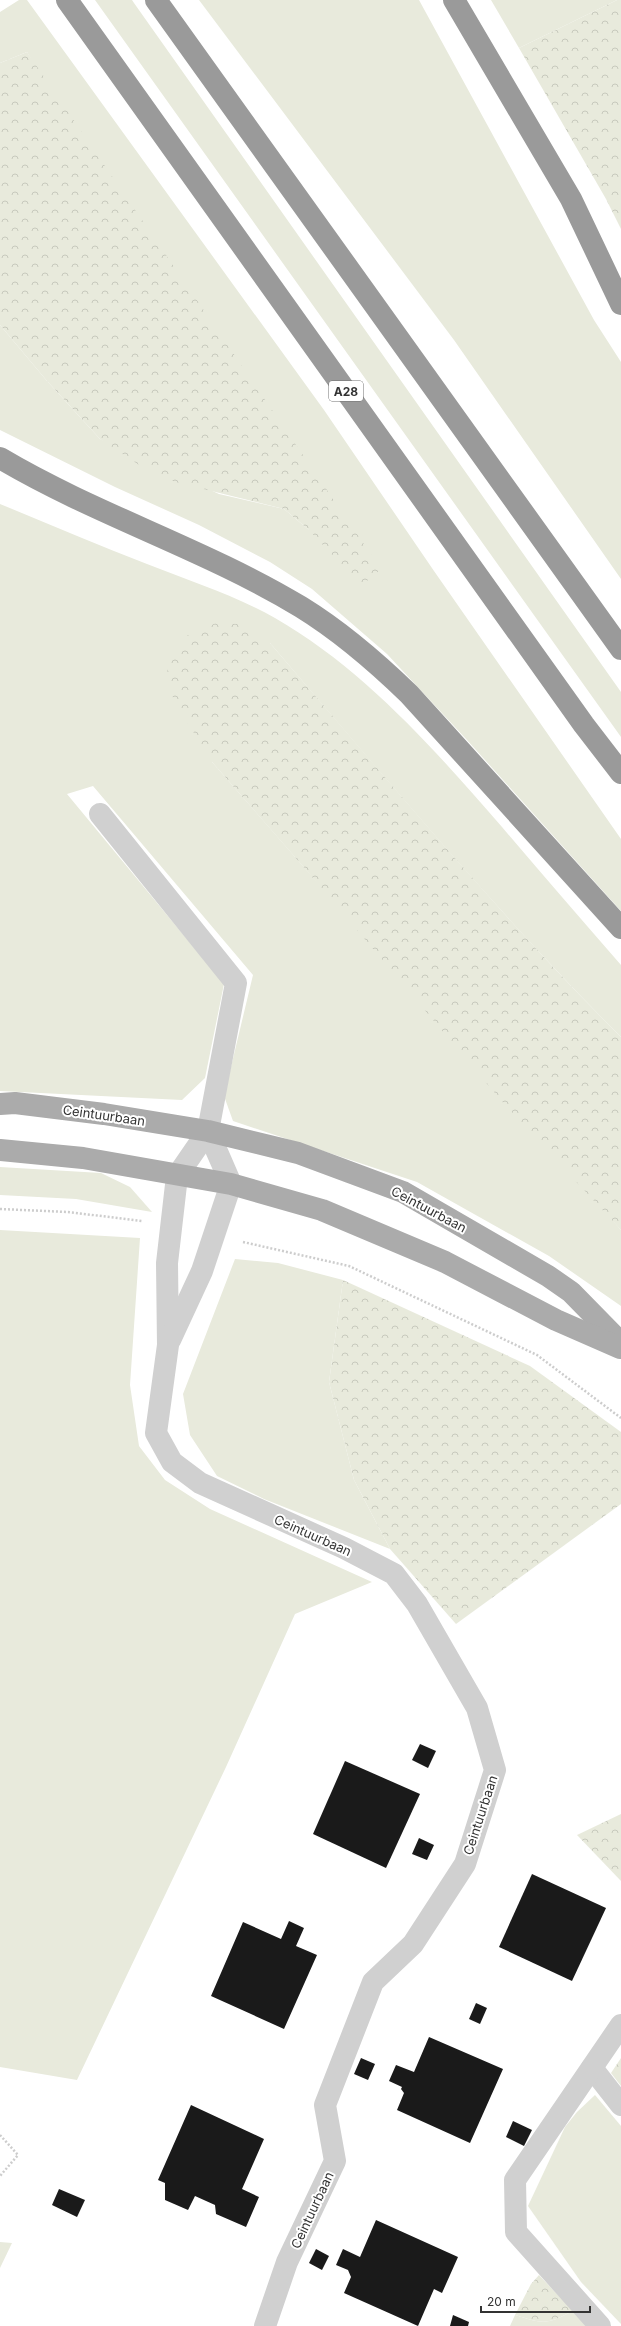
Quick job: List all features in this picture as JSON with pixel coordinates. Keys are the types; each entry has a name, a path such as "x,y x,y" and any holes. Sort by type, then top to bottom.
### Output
{"highway":[{"path":"156,0 621,650"},
{"path":"454,0 571,199 621,304"},
{"name":"A28","path":"70,3 579,718 621,773"},
{"path":"0,458 96,508 241,574 328,624 382,668 409,694 621,928"}],"main road":[{"name":"Ceintuurbaan","path":"0,1104 15,1103 104,1114 208,1131 298,1153 403,1192 553,1280 570,1292 621,1343"},
{"path":"0,1150 83,1158 177,1176 231,1184 322,1210 430,1256 556,1320 621,1349"}],"lane":[{"path":"100,814 236,983 208,1131 231,1184"},
{"name":"Ceintuurbaan","path":"208,1131 177,1176 170,1226 167,1263 168,1345 156,1433 172,1462 200,1483 344,1548 394,1574 417,1604 477,1708 495,1770 465,1864 412,1944 373,1982 325,2105 336,2161 287,2262 265,2326"},
{"name":"Ceintuurbaan","path":"168,1345 202,1271 212,1236 231,1184"},
{"path":"600,2326 516,2232 515,2180 621,2025"},
{"path":"592,2068 621,2105"}],"path":[{"path":"0,1209 68,1212 170,1226"},
{"path":"212,1236 349,1266 536,1355 621,1418"},
{"path":"0,2135 18,2155 0,2176"}],"green space":[{"path":"19,0 27,0 324,410 434,571 621,839 621,911 467,740 387,654 312,589 270,562 199,525 115,487 0,430 0,325 47,381 100,439 219,494 284,509 309,530 27,52 0,63 0,12"},
{"path":"95,0 132,0 621,692 621,737"},
{"path":"199,0 419,0 594,320 621,362 621,579 454,340"},
{"path":"491,0 617,0 519,48"},
{"path":"617,0 621,0 621,229 606,199 519,48"},
{"path":"27,52 381,569 361,586 309,530 284,509 175,482 142,467 100,439 47,381 0,325 0,63"},
{"path":"0,504 244,602 275,618 308,638 339,661 397,713 451,769 621,965 621,1037 530,942 486,893 398,793 270,643 212,762 621,1230 621,1306 549,1256 417,1182 233,1121 224,1096 253,975 93,786 67,794 224,984 205,1078 182,1100 0,1091"},
{"path":"216,623 241,624 270,643 486,893 575,990 621,1037 621,1230 505,1105 301,864 212,762 174,701 166,676 170,661 186,636"},
{"path":"0,1167 101,1173 130,1187 152,1212 76,1199 0,1195"},
{"path":"0,1230 140,1238 130,1385 139,1446 165,1480 210,1509 372,1582 295,1614 226,1767 77,2080 0,2067"},
{"path":"235,1259 278,1263 343,1280 329,1382 354,1480 390,1549 264,1499 217,1476 190,1435 183,1394"},
{"path":"343,1280 530,1366 621,1432 621,1504 456,1624 390,1549 354,1480 329,1382"},
{"path":"621,1814 621,1881 577,1835"},
{"path":"621,2058 621,2086 611,2073"},
{"path":"595,2095 621,2126 621,2324 581,2282 528,2206 565,2127 577,2112"},
{"path":"0,2242 12,2243 0,2268"},
{"path":"539,2275 573,2311 557,2319 545,2322 515,2315 531,2284"},
{"path":"573,2311 586,2326 510,2326 515,2315 545,2322 557,2319"}],"building":[{"path":"420,1744 436,1751 428,1768 412,1760"},
{"path":"345,1761 420,1794 386,1868 313,1834"},
{"path":"419,1838 434,1845 427,1860 412,1854"},
{"path":"532,1874 606,1908 572,1981 499,1947"},
{"path":"289,1921 304,1928 296,1946 317,1955 284,2029 211,1996 243,1922 281,1939"},
{"path":"476,2003 487,2008 480,2024 469,2019"},
{"path":"429,2037 503,2069 470,2143 397,2110 404,2093 401,2089 402,2087 389,2081 396,2065 414,2072"},
{"path":"361,2058 375,2064 368,2080 354,2074"},
{"path":"191,2105 264,2139 242,2189 259,2197 246,2227 216,2214 215,2205 195,2196 188,2210 165,2200 165,2183 158,2180"},
{"path":"513,2121 532,2130 524,2146 506,2137"},
{"path":"59,2189 85,2200 77,2217 52,2205"},
{"path":"376,2220 458,2257 442,2293 434,2289 418,2326 344,2293 351,2277 348,2270 336,2265 343,2249 360,2257"},
{"path":"316,2249 329,2256 322,2270 309,2263"},
{"path":"453,2315 469,2322 468,2326 450,2326"}]}
